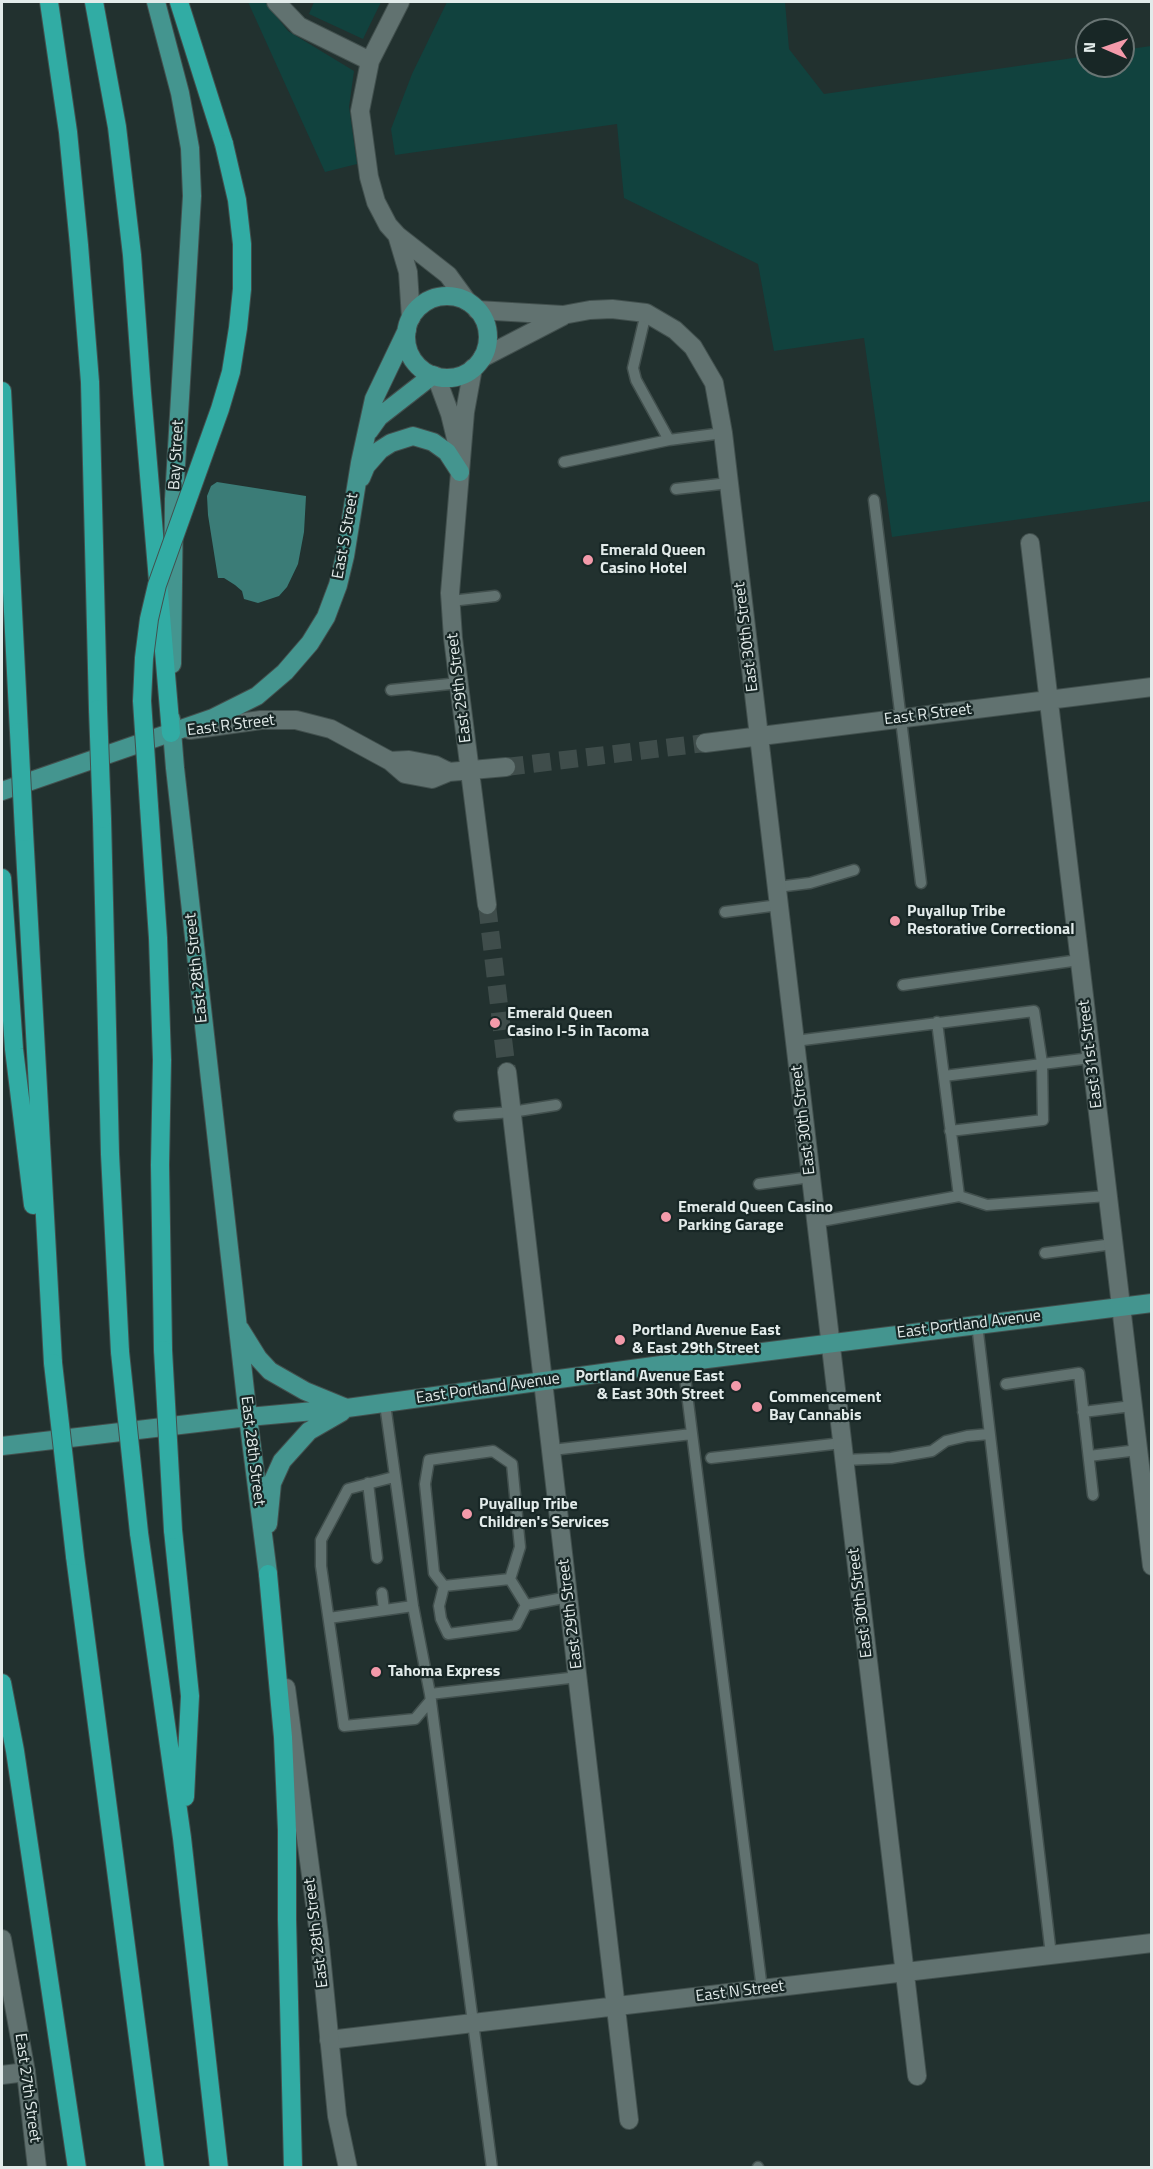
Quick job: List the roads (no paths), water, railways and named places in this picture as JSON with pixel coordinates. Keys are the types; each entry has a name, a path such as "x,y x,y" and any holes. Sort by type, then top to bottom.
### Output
{"highway":[{"path":"49,2 68,132 90,382 110,1142 120,1352 139,1533 183,1838 219,2168"},
{"path":"94,2 117,127 132,255 171,733"},
{"path":"179,2 224,144 237,200 242,244 242,289 231,372 157,585 149,619 142,701 158,938 162,1060 160,1165 163,1350 173,1530 190,1696 183,1838"},
{"path":"2,391 53,1364"},
{"path":"2,878 14,1048 75,1556 155,2168"},
{"path":"268,1574 284,1737 293,2168"},
{"path":"2,1683 15,1751 77,2168"}],"main road":[{"name":"Bay Street","path":"156,2 180,93 190,148 192,196 174,499 171,733"},
{"path":"442,296 455,297 472,305 484,321 488,333 487,346 478,363 462,375 449,378 435,376 416,364 406,342 409,324 419,307 429,300 442,296"},
{"name":"East S Street","path":"171,733 213,718 257,696 285,672 310,643 326,617 338,585 345,556 355,490 374,399 409,324"},
{"name":"East S Street","path":"366,435 379,417 435,376"},
{"path":"355,490 366,466 380,450 404,438 422,437 433,442 447,452 460,472"},
{"path":"2,791 171,733"},
{"name":"East 28th Street","path":"171,733 237,1325 268,1574"},
{"name":"East Portland Avenue","path":"2,1446 248,1417 385,1404 544,1380 1152,1303"},
{"path":"237,1325 258,1358 270,1371 305,1391 347,1408"},
{"path":"264,1543 272,1483 282,1461 309,1431 347,1408"}],"street":[{"path":"276,2 299,26 370,62"},
{"path":"400,2 370,62 360,111 365,152 376,202 388,225 397,235 448,275 472,305"},
{"path":"397,235 408,272 409,324"},
{"name":"East 30th Street","path":"472,305 563,315 612,309 646,314 675,330 693,347 714,383 729,483 917,2076"},
{"name":"East 30th Street","path":"478,363 563,315"},
{"name":"East 29th Street","path":"478,363 465,412 451,601 487,905"},
{"name":"East 29th Street","path":"435,376 450,414 460,472"},
{"name":"East 31st Street","path":"1030,543 1152,1566"},
{"name":"East R Street","path":"705,743 1152,687"},
{"name":"East R Street","path":"171,733 261,720 296,720 331,729 390,761 409,760 435,765 449,772 506,767"},
{"name":"East 29th Street","path":"507,1072 629,2120"},
{"name":"East 28th Street","path":"268,1574 292,1728 319,1935 337,2116 348,2168"},
{"name":"East 27th Street","path":"2,1939 26,2072 37,2168"},
{"name":"East N Street","path":"329,2040 1152,1943"},
{"path":"2,2075 26,2072"}],"lane":[{"path":"646,314 633,368 636,380 669,440"},
{"path":"564,462 669,440 723,433"},
{"path":"676,489 729,483"},
{"path":"874,500 921,883"},
{"path":"451,601 495,596"},
{"path":"391,690 459,683"},
{"path":"777,887 810,883 854,870"},
{"path":"725,912 779,905"},
{"path":"903,984 1080,960"},
{"path":"795,1041 1035,1011 1042,1063 1043,1120 950,1131"},
{"path":"937,1022 959,1196"},
{"path":"944,1076 1091,1058"},
{"path":"459,1116 512,1112 556,1105"},
{"path":"759,1184 811,1177"},
{"path":"816,1222 959,1196 987,1205 1107,1196"},
{"path":"1045,1253 1113,1244"},
{"path":"977,1324 1051,1955"},
{"path":"683,1362 762,1989"},
{"path":"1006,1384 1079,1373 1093,1495"},
{"path":"385,1404 413,1606 430,1697 492,2168"},
{"path":"1083,1412 1132,1406"},
{"path":"552,1450 692,1434"},
{"path":"711,1458 843,1451 891,1458 932,1451 946,1441 989,1434"},
{"path":"1089,1456 1138,1450"},
{"path":"444,1586 434,1572 425,1484 429,1460 493,1451 512,1464 520,1548 510,1579 526,1605"},
{"path":"394,1478 348,1489 321,1540 321,1566 344,1726 415,1719 430,1697 578,1677"},
{"path":"368,1484 377,1558"},
{"path":"444,1586 510,1579"},
{"path":"444,1586 439,1606 441,1619 448,1634 516,1625 526,1605"},
{"path":"382,1593 384,1610"},
{"path":"526,1605 569,1597"},
{"path":"329,1618 413,1606"}],"tunnel":[{"path":"506,767 705,743"},
{"path":"487,905 507,1072"}],"place":[{"name":"Emerald Queen Casino Hotel","path":"588,560"},
{"name":"Puyallup Tribe Restorative Correctional","path":"895,921"},
{"name":"Emerald Queen Casino I-5 in Tacoma","path":"495,1023"},
{"name":"Emerald Queen Casino Parking Garage","path":"666,1217"},
{"name":"Portland Avenue East & East 29th Street","path":"620,1340"},
{"name":"Portland Avenue East & East 30th Street","path":"736,1386"},
{"name":"Commencement Bay Cannabis","path":"757,1407"},
{"name":"Puyallup Tribe Children's Services","path":"467,1514"},
{"name":"Tahoma Express","path":"376,1672"}]}
